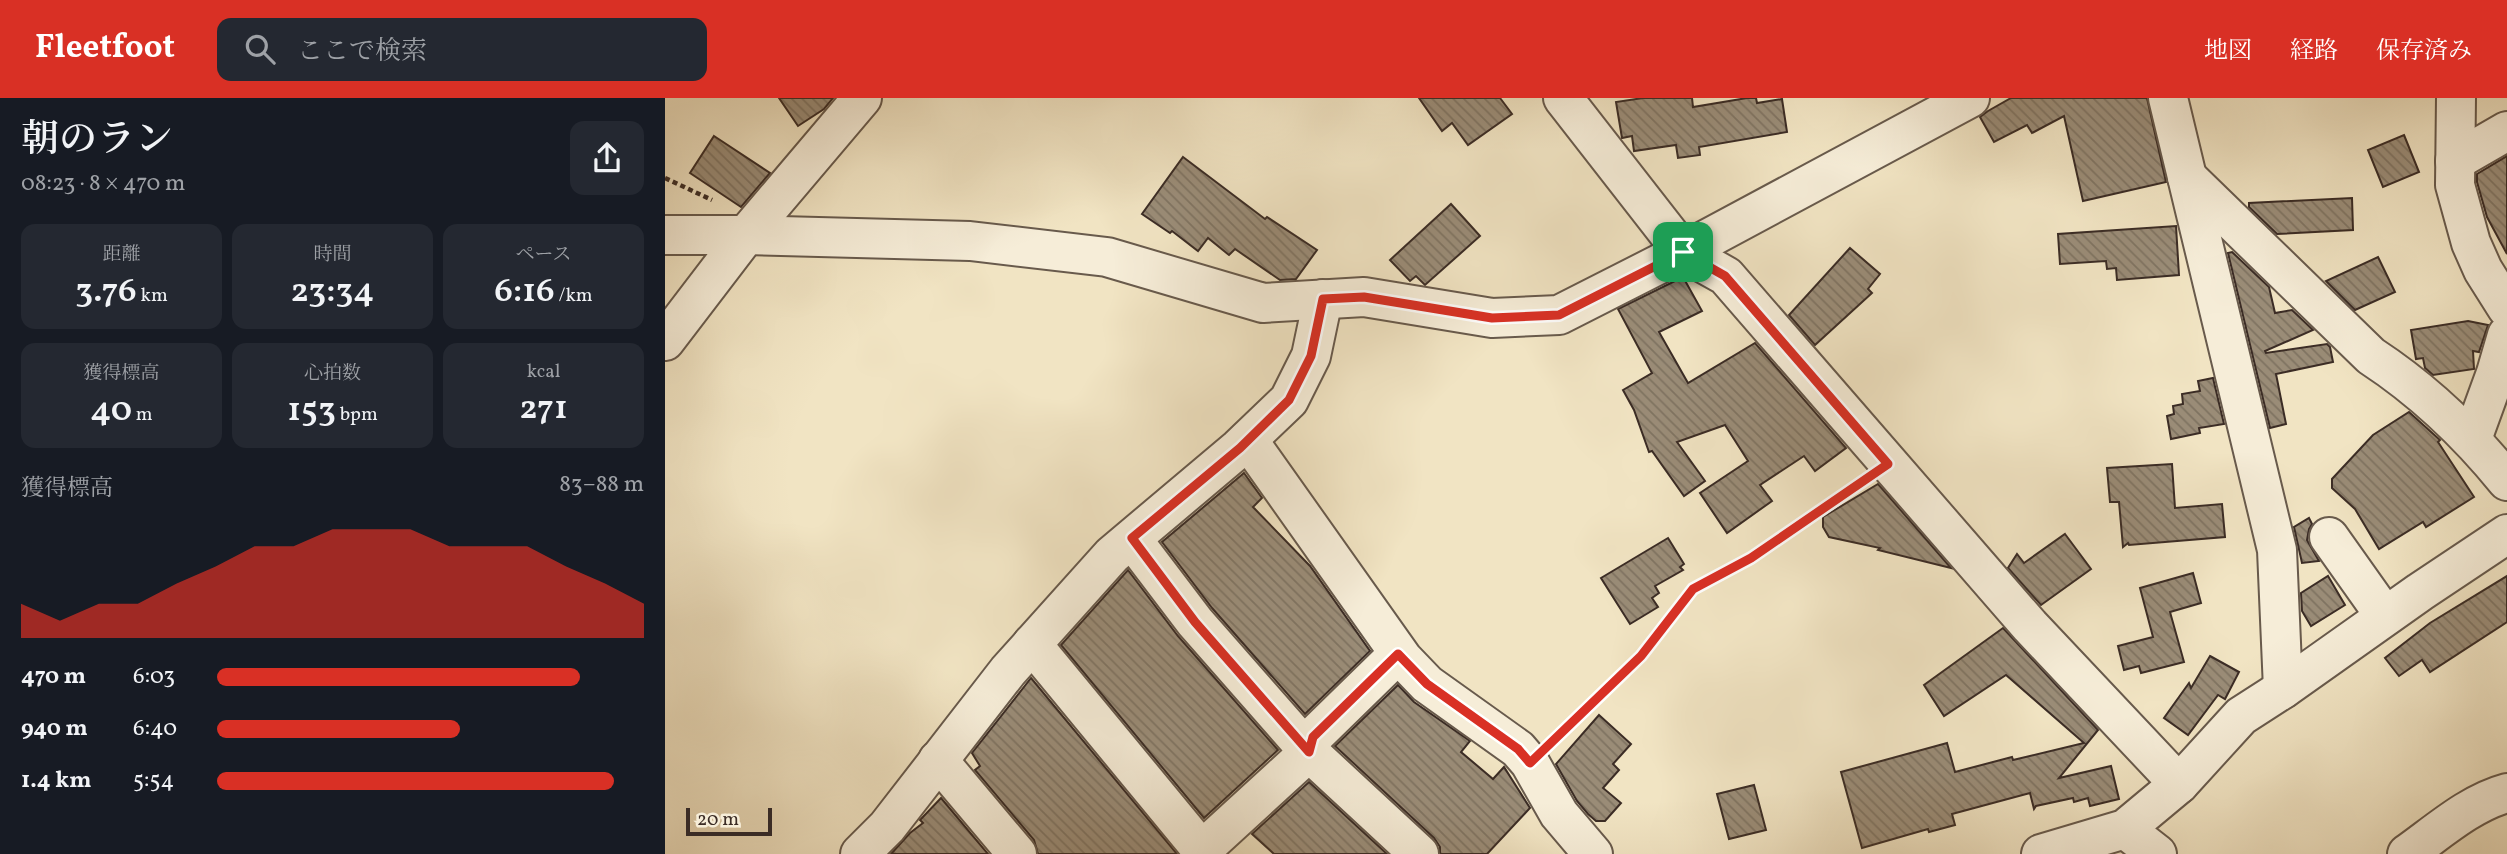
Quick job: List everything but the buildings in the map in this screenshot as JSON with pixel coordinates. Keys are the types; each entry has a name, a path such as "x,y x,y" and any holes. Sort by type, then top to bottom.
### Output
{"street":[{"path":"665,341 746,235 862,98"},
{"path":"1563,98 1683,252 1725,276 2030,626 2179,784"},
{"path":"665,235 970,241 1107,257 1263,303 1364,297 1492,318 1559,315 1683,252 1970,98"},
{"path":"2168,98 2277,550 2283,690"},
{"path":"2456,98 2455,184 2471,243 2483,270 2507,308"},
{"path":"2455,161 2507,131"},
{"path":"2187,177 2371,356 2404,378 2472,439 2507,481"},
{"path":"860,854 887,827 1008,671 1112,555 1248,440 1289,400 1311,356 1323,299"},
{"path":"2472,439 2497,373 2507,335"},
{"path":"1248,440 1398,654 1427,684 1518,749 1530,763 1559,814 1593,854"},
{"path":"2041,854 2125,829 2179,784 2241,716 2283,690 2385,616 2507,534"},
{"path":"2329,537 2385,616"},
{"path":"1132,538 1195,622 1309,752 1419,854"},
{"path":"1032,644 1203,852 1309,752 1313,737 1398,654"},
{"path":"938,760 1017,854"},
{"path":"2407,854 2463,814 2493,797 2507,793"},
{"path":"2125,829 2157,854"}],"path":[{"path":"1530,763 1641,656 1693,589 1751,558 1888,464"}],"route":[{"path":"1683,252 1725,276 1888,464 1751,558 1693,589 1641,656 1530,763 1518,749 1427,684 1398,654 1313,737 1309,752 1195,622 1132,538 1240,448 1289,400 1311,356 1323,299 1364,297 1492,318 1559,315 1683,252"}]}
